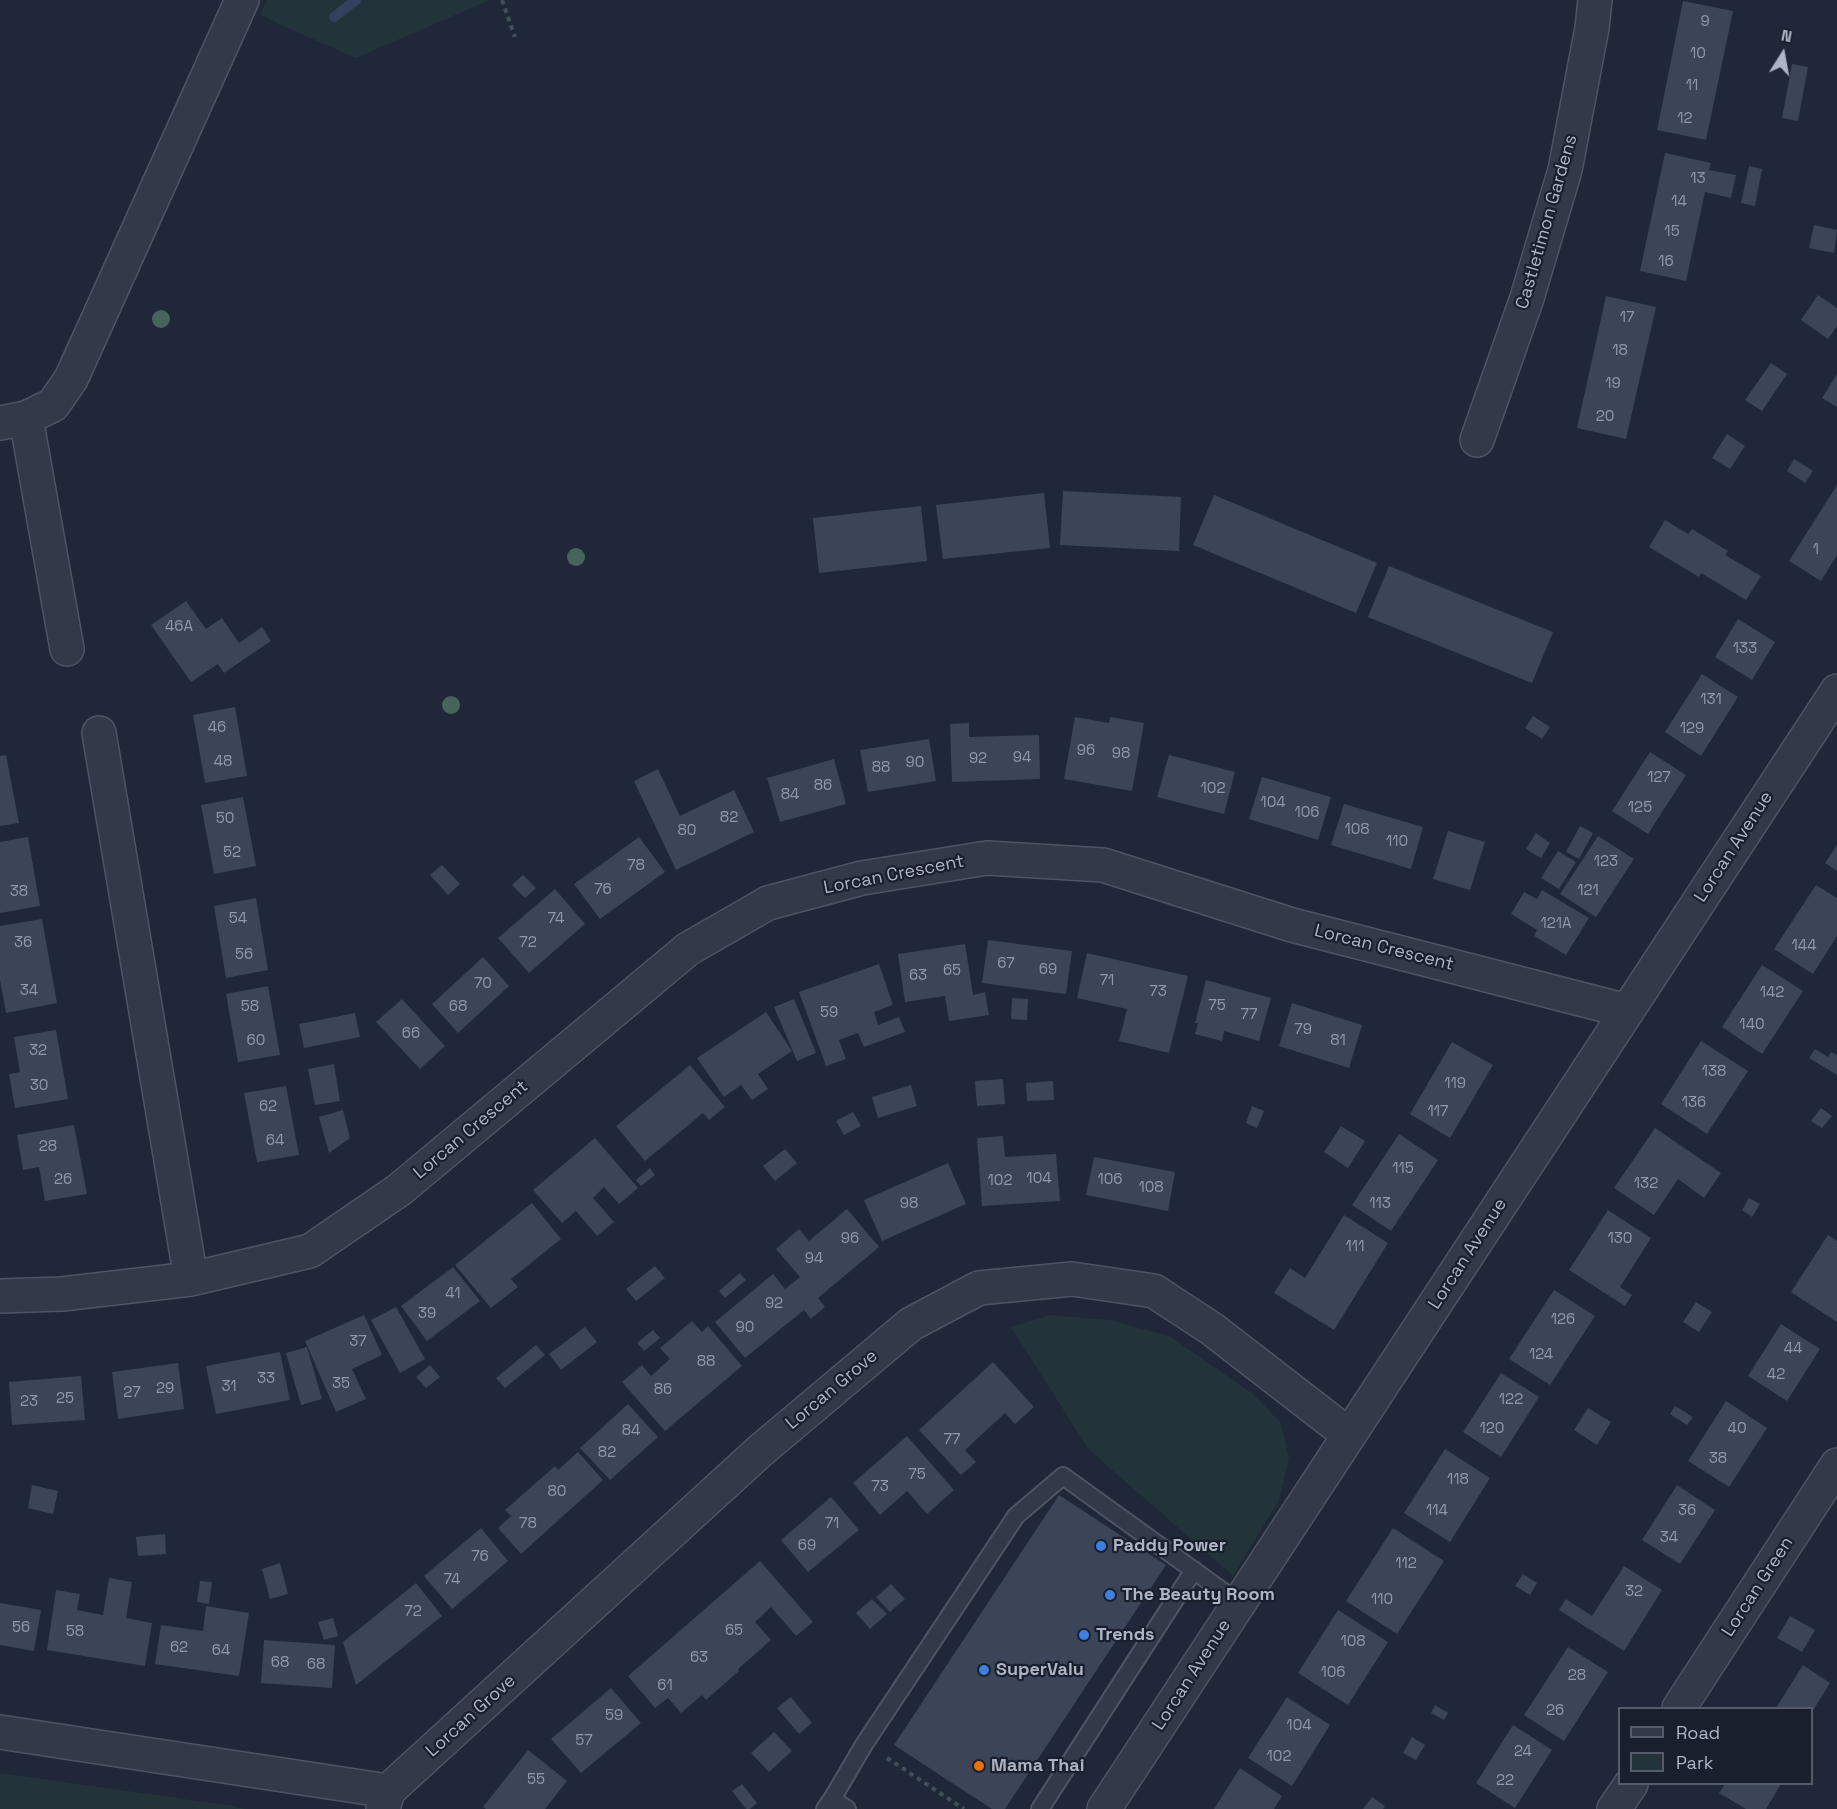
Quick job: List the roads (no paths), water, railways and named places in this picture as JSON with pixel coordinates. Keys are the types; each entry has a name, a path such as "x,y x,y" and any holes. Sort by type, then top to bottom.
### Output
{"street":[{"path":"67,649 13,421 53,405 71,379 242,0"},
{"name":"Castletimon Gardens","path":"1477,440 1527,298 1565,170 1595,0"},
{"name":"Lorcan Avenue","path":"1104,1809 1835,697"},
{"path":"99,733 192,1280"},
{"name":"Lorcan Crescent","path":"0,1296 62,1294 192,1280 310,1251 399,1190 688,949 768,903 862,878 987,858 1103,865 1292,925 1627,1011"},
{"name":"Lorcan Grove","path":"0,1732 385,1800 760,1451 910,1324 979,1288 1072,1280 1154,1291 1212,1329 1349,1435"},
{"name":"Lorcan Green","path":"1680,1707 1833,1479"},
{"path":"1614,1809 1630,1785"}],"lane":[{"path":"847,1809 829,1804 865,1743 1016,1516 1063,1476 1239,1603"},
{"path":"1040,1809 1194,1570"}],"waterway":[{"path":"334,17 356,0"}],"place":[{"name":"Paddy Power","path":"1101,1546"},
{"name":"The Beauty Room","path":"1110,1595"},
{"name":"Trends","path":"1084,1635"},
{"name":"SuperValu","path":"984,1670"},
{"name":"Mama Thai","path":"979,1766"}]}
